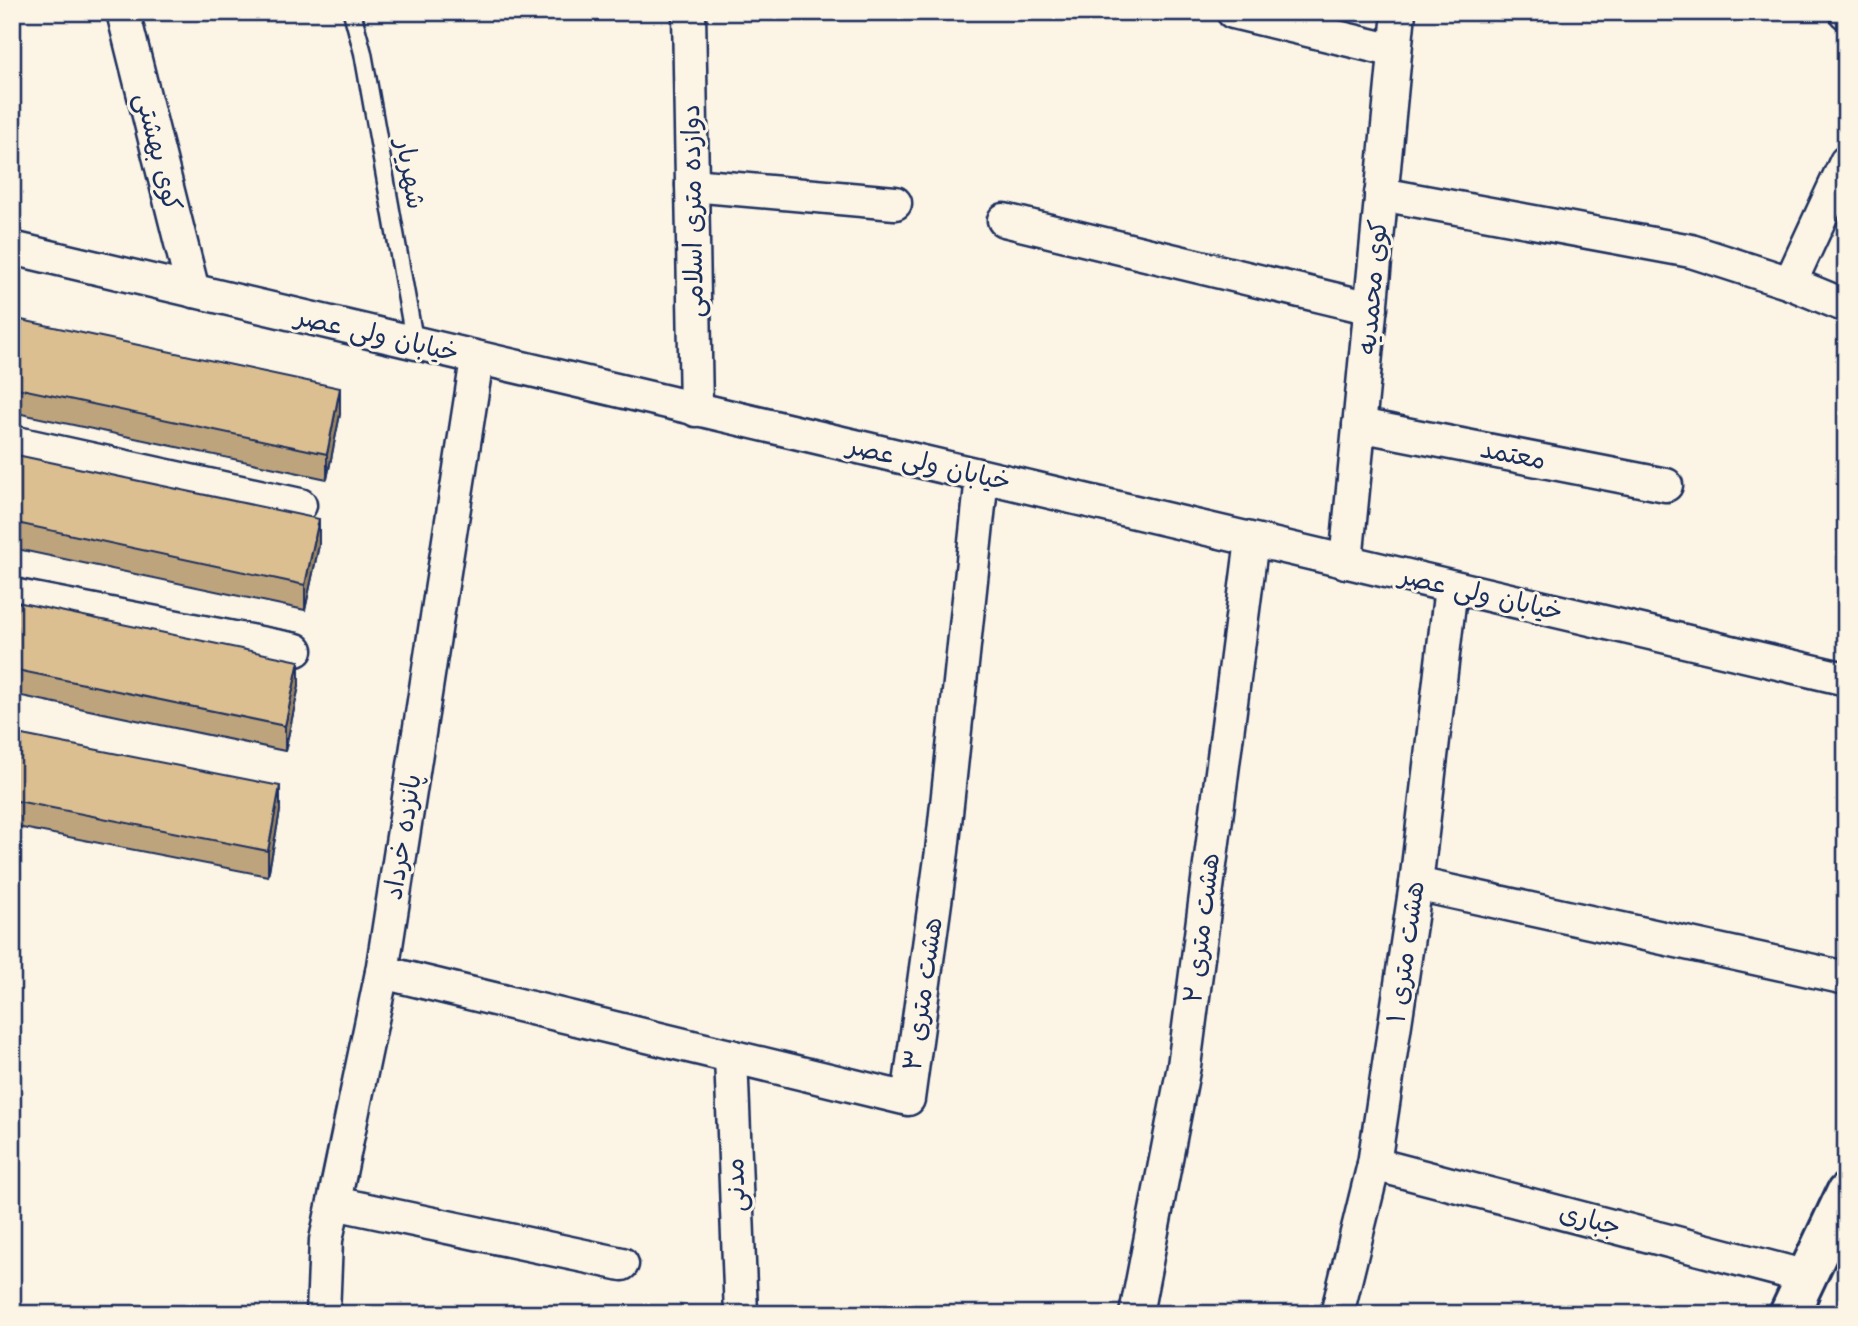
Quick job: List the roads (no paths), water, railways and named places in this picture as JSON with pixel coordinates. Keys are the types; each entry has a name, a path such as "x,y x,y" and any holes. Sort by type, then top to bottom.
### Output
{"street":[{"name":"کوی بهشتی","path":"123,12 192,291"},
{"name":"دوازده متری اسلامی","path":"689,12 696,410"},
{"path":"1233,12 1395,51"},
{"name":"کوی محمدیه","path":"1346,562 1399,12"},
{"path":"1790,283 1846,162"},
{"path":"692,185 895,203"},
{"path":"1381,194 1691,251 1790,283 1846,306"},
{"path":"1004,220 1371,308"},
{"name":"خیابان ولی عصر","path":"12,248 415,345 1846,679"},
{"name":"پانزده خرداد","path":"323,1314 326,1240 382,972 477,359"},
{"name":"معتمد","path":"1359,425 1666,485"},
{"path":"12,442 300,505"},
{"name":"هشت متری ۳","path":"382,972 908,1099 942,851 982,477"},
{"name":"هشت متری ۲","path":"1136,1314 1184,1066 1252,540"},
{"name":"هشت متری ۱","path":"1337,1314 1374,1164 1416,884 1451,587"},
{"path":"12,595 296,650"},
{"path":"1416,884 1846,978"},
{"name":"مدنی","path":"730,1056 741,1314"},
{"name":"جباری","path":"1374,1164 1807,1277"},
{"path":"1789,1314 1846,1193"},
{"path":"334,1203 622,1264"}],"lane":[{"name":"شهریار","path":"352,12 363,53 415,345"}]}
